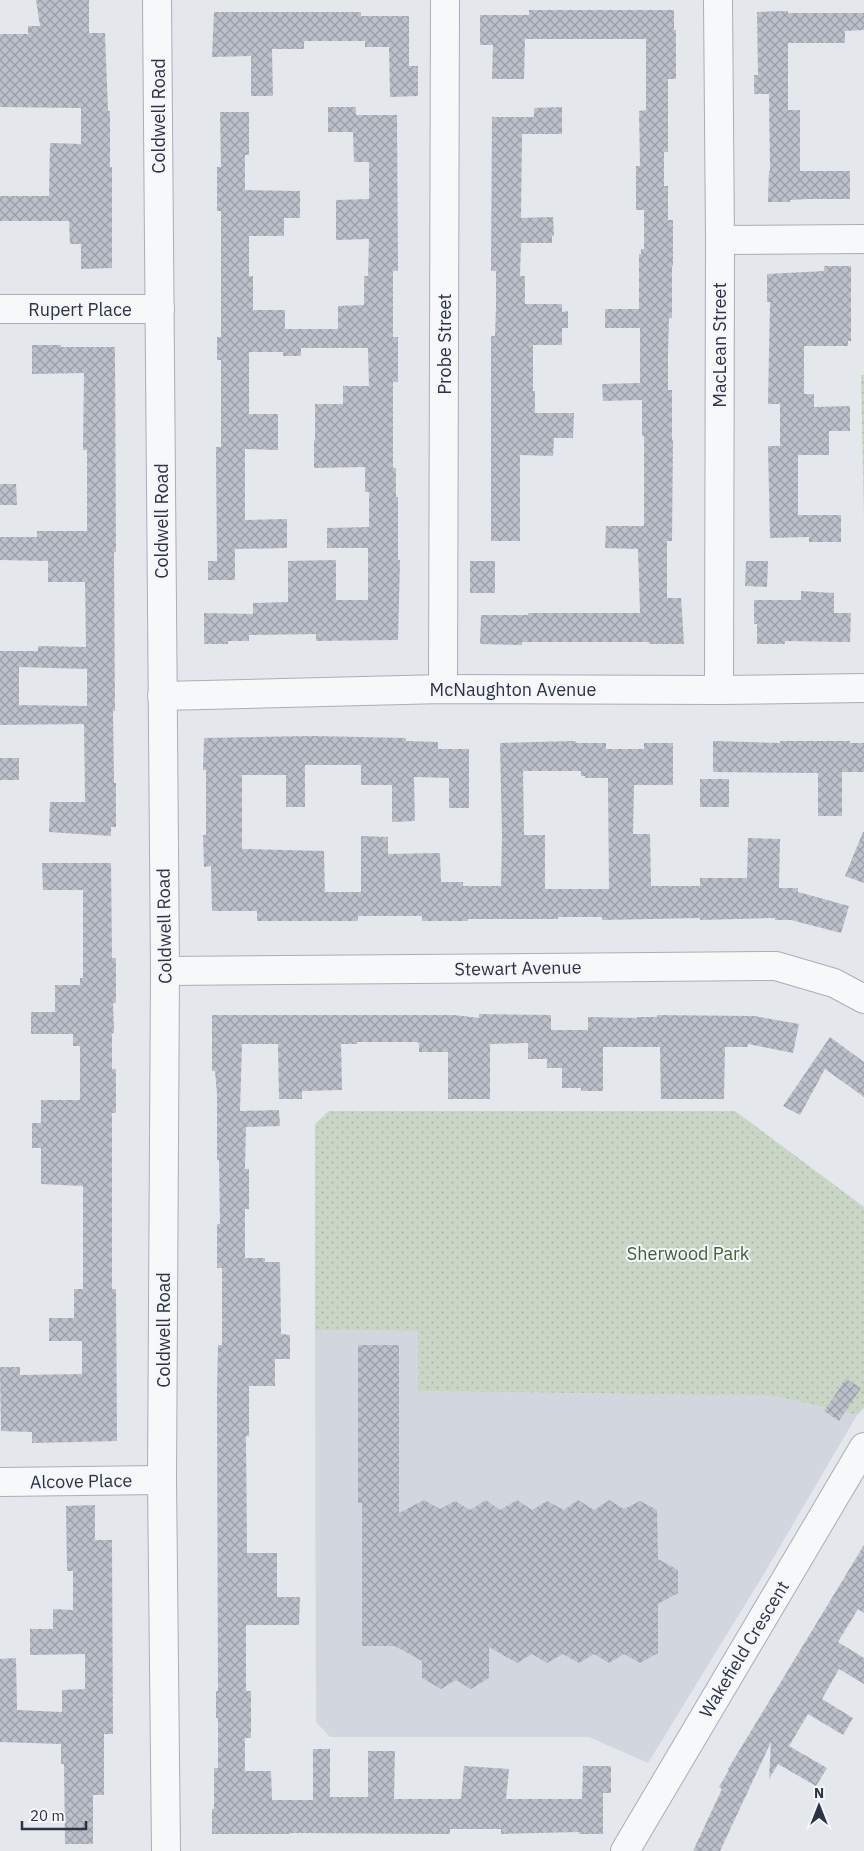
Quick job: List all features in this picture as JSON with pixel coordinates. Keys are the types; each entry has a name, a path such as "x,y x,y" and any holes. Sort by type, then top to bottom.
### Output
{"street":[{"name":"Coldwell Road","path":"157,0 165,971 162,1480 166,1851"},
{"name":"Probe Street","path":"443,689 445,0"},
{"name":"MacLean Street","path":"718,0 720,240 719,690"},
{"path":"720,240 864,239"},
{"name":"Rupert Place","path":"0,309 160,309"},
{"name":"McNaughton Avenue","path":"162,696 443,689 719,690 864,688"},
{"name":"Stewart Avenue","path":"165,971 776,966 834,983 864,999"},
{"name":"Wakefield Crescent","path":"625,1851 864,1447"},
{"name":"Alcove Place","path":"0,1482 162,1480"}],"shaded area":[{"path":"315,1330 419,1331 418,1391 775,1396 857,1415 765,1572 648,1763 589,1737 330,1737 316,1722"}],"green space":[{"path":"861,375 864,375 864,520"},
{"name":"Sherwood Park","path":"329,1111 735,1111 864,1207 864,1408 857,1415 775,1396 418,1391 418,1331 315,1330 315,1124"}],"building":[{"path":"36,0 89,0 89,33 105,33 108,111 110,111 110,167 112,167 112,268 81,269 81,244 70,244 69,221 0,221 0,196 49,196 50,143 81,144 81,108 0,107 0,34 28,34 28,26 40,26"},
{"path":"529,10 674,10 676,79 668,79 668,152 664,152 664,186 668,186 668,220 673,220 672,318 669,318 668,352 668,390 672,390 672,541 667,541 667,598 681,598 684,644 649,644 649,642 522,642 522,645 480,644 481,615 640,613 638,549 605,548 606,526 644,526 642,400 603,401 602,384 640,383 640,328 605,328 605,309 639,309 639,254 641,254 641,249 644,249 644,210 636,210 636,166 640,166 639,111 646,110 646,39 525,39 524,79 492,79 493,45 480,45 480,15 529,15"},
{"path":"788,11 788,13 864,13 864,30 845,31 845,43 788,43 788,110 800,110 800,171 850,171 850,199 808,199 790,200 790,202 768,202 770,171 769,94 754,94 754,75 758,75 757,12"},
{"path":"214,12 361,12 361,16 409,16 409,66 418,66 418,96 390,97 389,47 365,47 365,41 304,41 304,49 272,49 273,96 251,96 251,56 212,57"},
{"path":"328,107 356,107 356,115 397,115 398,271 393,271 393,337 398,337 398,382 393,382 393,468 396,468 398,560 400,560 398,640 316,641 316,634 249,635 249,641 228,641 228,644 204,644 204,613 253,614 253,603 288,602 288,561 336,560 336,600 368,600 368,548 327,548 327,528 369,527 369,492 365,492 365,467 314,468 314,440 315,404 343,404 343,386 369,386 368,348 301,348 301,356 283,356 283,352 249,352 249,414 278,414 278,450 245,449 245,520 287,519 287,548 235,549 235,580 208,580 208,561 217,561 216,447 221,447 221,360 217,360 217,337 221,337 221,211 217,211 217,167 221,167 220,112 249,112 249,155 245,155 245,190 300,191 300,218 284,218 284,236 249,236 249,276 253,276 253,310 285,310 285,329 338,329 338,306 364,305 364,276 368,276 369,239 336,240 336,200 369,199 369,162 354,162 353,132 328,132"},
{"path":"562,107 562,134 522,134 521,218 553,217 554,236 552,236 552,243 521,243 520,276 525,276 525,304 562,304 562,312 568,311 568,328 562,328 562,345 533,345 533,391 535,391 535,413 574,413 573,438 554,438 553,456 520,455 520,541 491,541 491,336 495,336 496,307 496,271 491,271 492,117 534,117 534,108"},
{"path":"824,266 851,266 851,341 848,341 848,346 804,346 804,394 814,394 814,407 850,406 850,431 829,431 829,455 798,455 798,515 841,515 841,542 809,542 809,537 770,538 768,446 780,446 780,404 768,404 770,302 767,302 767,274 824,271"},
{"path":"32,345 115,347 116,552 114,552 115,711 113,711 116,827 111,827 111,836 49,832 50,802 85,802 84,724 0,725 0,651 38,651 38,646 86,647 85,582 48,582 48,561 0,560 0,537 37,537 37,531 87,531 87,450 83,450 84,373 32,374","holes":["19,667 87,669 87,706 19,705"]},
{"path":"0,484 16,484 17,505 0,505"},
{"path":"470,561 495,561 495,593 470,593"},
{"path":"746,561 768,561 767,587 745,586"},
{"path":"801,591 834,593 834,613 851,613 850,642 785,641 785,644 757,644 757,624 754,624 754,600 801,600"},
{"path":"313,736 406,738 406,741 438,742 438,749 469,749 469,808 449,808 449,778 414,777 415,821 392,822 392,785 361,785 361,765 305,765 305,807 286,807 286,775 242,775 242,849 324,851 325,892 361,892 361,836 388,837 388,854 440,853 441,882 463,882 463,886 501,886 500,743 576,741 576,743 606,743 606,749 644,749 644,743 673,743 673,785 634,785 633,834 650,834 651,886 700,886 700,878 747,878 748,838 780,839 779,888 798,888 798,892 849,906 841,933 791,920 775,920 775,918 602,920 602,917 558,917 558,919 422,921 422,916 358,916 358,921 257,921 257,911 212,911 211,866 204,867 203,835 206,835 206,770 203,770 204,738","holes":["523,771 581,771 581,776 585,776 585,778 608,778 609,889 545,889 545,835 524,835"]},
{"path":"713,741 780,743 780,741 850,741 850,743 864,743 864,772 842,772 842,816 818,816 818,773 713,772"},
{"path":"0,758 19,758 19,780 0,780"},
{"path":"700,779 729,779 729,807 700,807"},
{"path":"864,832 864,883 845,876"},
{"path":"42,863 111,863 112,958 116,958 116,1003 113,1003 114,1032 112,1034 112,1069 116,1069 116,1113 112,1113 112,1289 116,1289 117,1441 32,1443 32,1432 1,1431 0,1367 20,1367 20,1375 82,1374 82,1341 49,1341 49,1318 74,1318 74,1289 83,1289 83,1186 41,1184 41,1148 32,1148 32,1123 41,1123 41,1100 80,1100 80,1046 73,1046 73,1034 31,1034 31,1012 55,1012 55,985 80,985 80,978 83,978 83,890 43,890"},
{"path":"479,1014 551,1015 551,1030 588,1030 588,1017 637,1018 657,1017 657,1015 754,1016 799,1024 793,1053 748,1044 748,1047 725,1047 724,1099 661,1099 660,1047 603,1047 603,1091 581,1091 581,1088 562,1088 562,1068 547,1068 547,1059 528,1059 528,1043 490,1044 490,1099 448,1099 448,1052 419,1052 419,1043 417,1042 357,1042 357,1044 341,1044 342,1090 302,1091 302,1099 279,1099 278,1044 242,1044 240,1111 279,1110 280,1126 246,1127 245,1169 249,1169 249,1209 245,1209 245,1258 265,1258 265,1262 280,1262 281,1334 290,1335 290,1359 275,1359 275,1386 249,1386 249,1436 246,1436 247,1553 277,1553 277,1597 300,1597 299,1625 246,1625 246,1691 251,1691 251,1738 245,1738 245,1771 271,1771 272,1800 313,1800 313,1749 330,1749 330,1797 368,1797 368,1751 395,1751 394,1799 461,1799 464,1766 509,1769 506,1799 582,1799 583,1766 611,1766 611,1793 603,1793 603,1834 579,1834 579,1832 501,1834 501,1829 450,1829 450,1834 212,1834 214,1768 218,1768 218,1718 216,1718 216,1691 218,1691 217,1392 218,1345 222,1345 222,1268 217,1268 217,1224 220,1224 219,1160 217,1160 217,1094 215,1071 212,1071 212,1015 454,1015 479,1018"},
{"path":"830,1037 864,1062 864,1097 825,1069 800,1115 783,1106"},
{"path":"358,1345 399,1345 399,1513 424,1500 440,1509 455,1501 470,1510 486,1500 500,1510 517,1500 532,1510 547,1501 564,1510 578,1500 594,1510 609,1500 624,1509 640,1501 657,1510 658,1559 678,1570 678,1593 658,1604 658,1653 640,1663 624,1654 609,1663 594,1654 579,1663 563,1654 547,1663 532,1654 517,1663 489,1647 489,1678 471,1689 456,1680 441,1689 422,1678 422,1661 395,1646 362,1646 362,1503 358,1503"},
{"path":"846,1379 861,1388 839,1421 824,1411"},
{"path":"95,1505 95,1540 112,1540 113,1734 104,1734 104,1795 93,1795 93,1844 65,1844 64,1764 61,1764 61,1744 0,1742 0,1659 16,1658 17,1710 62,1712 62,1690 85,1689 85,1654 30,1655 30,1629 53,1629 53,1609 73,1610 73,1571 67,1571 66,1506"},
{"path":"864,1545 864,1613 858,1609 838,1642 864,1658 864,1684 839,1669 822,1699 853,1718 843,1735 808,1714 789,1746 827,1768 816,1786 778,1764 769,1779 771,1742 720,1851 693,1851 722,1789 719,1787 728,1769"}]}
